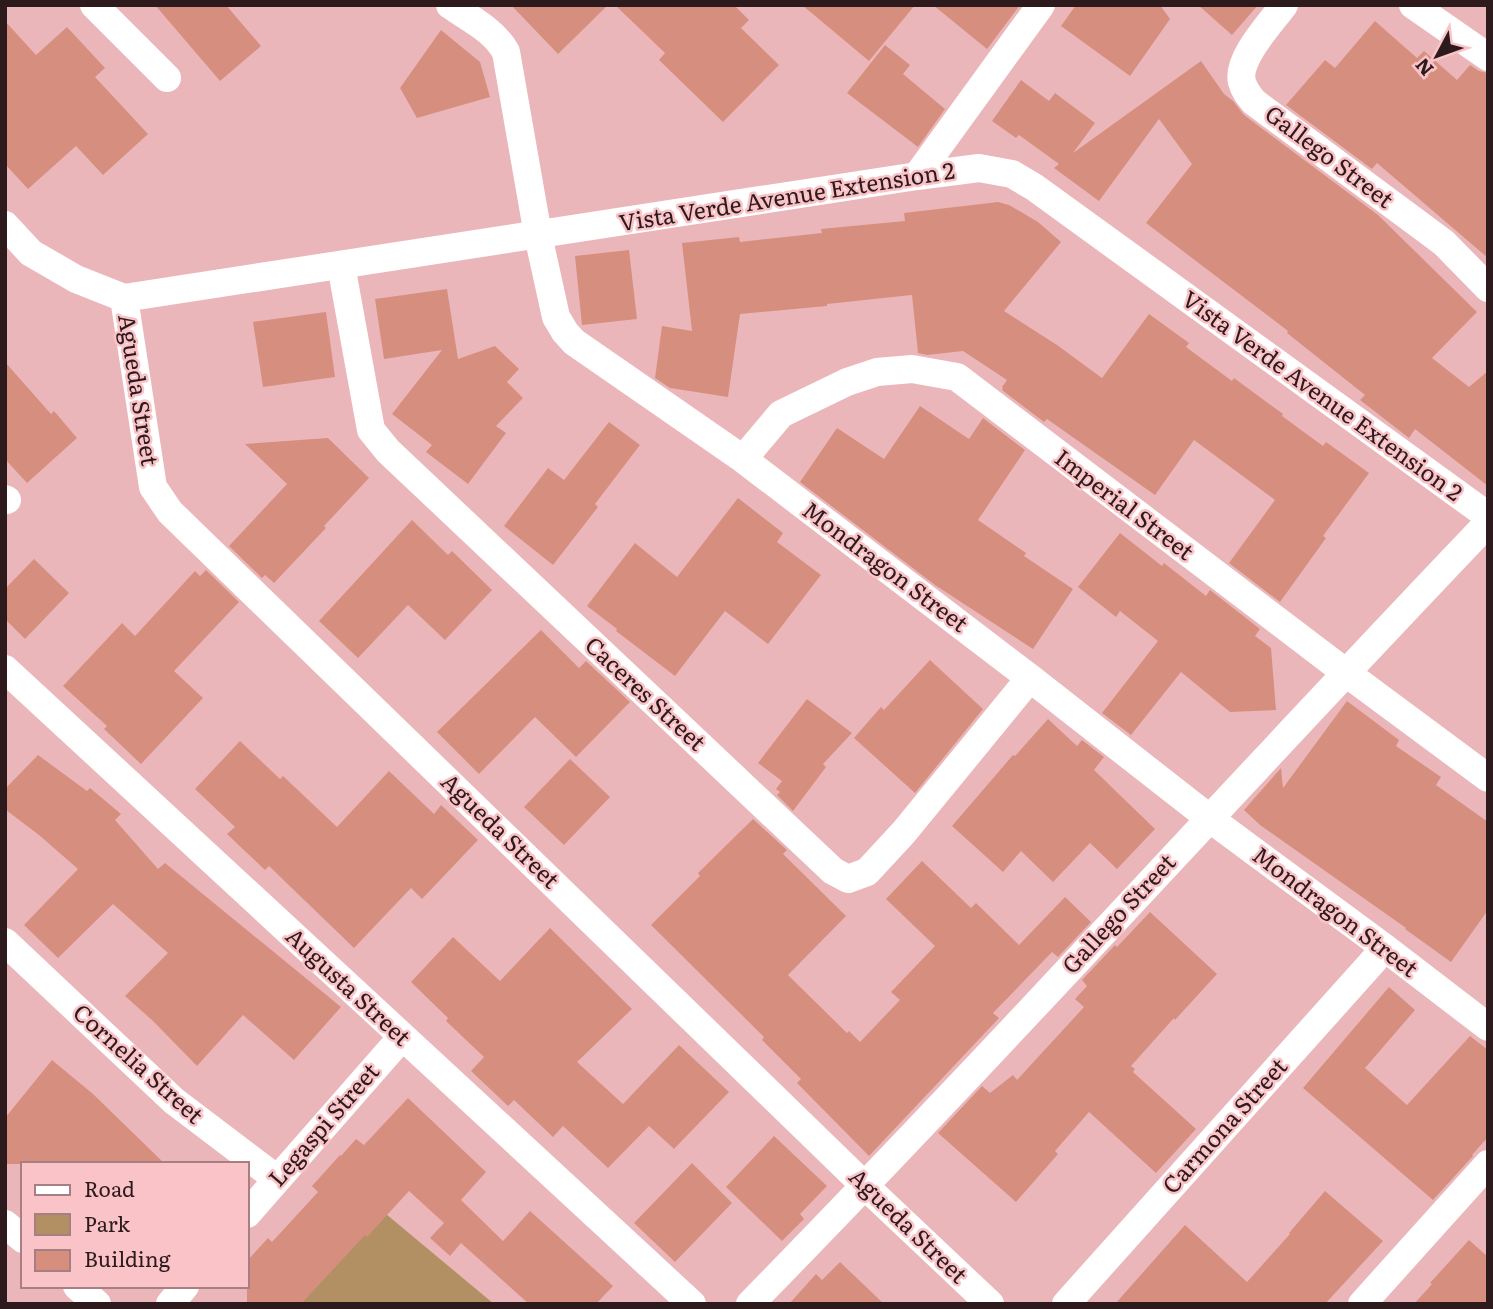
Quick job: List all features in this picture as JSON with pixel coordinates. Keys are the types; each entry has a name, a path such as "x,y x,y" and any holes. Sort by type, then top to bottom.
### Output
{"street":[{"path":"94,5 167,78"},
{"name":"Mondragon Street","path":"450,5 491,33 506,52 538,235 556,317 573,342 743,459 1209,818 1488,1027"},
{"path":"917,176 1041,5"},
{"name":"Gallego Street","path":"1284,5 1247,56 1241,80 1246,92 1254,102 1444,243 1488,288"},
{"path":"1413,5 1488,57"},
{"name":"Vista Verde Avenue Extension 2","path":"124,298 979,168 1012,174 1034,187 1488,516"},
{"path":"5,225 31,253 76,279 124,298"},
{"name":"Caceres Street","path":"341,265 371,430 388,451 833,870 848,879 867,872 904,832 1030,678"},
{"name":"Agueda Street","path":"124,298 153,488 170,512 990,1304"},
{"name":"Imperial Street","path":"743,459 781,414 847,382 877,372 912,369 957,377 1488,778"},
{"name":"Gallego Street","path":"750,1304 866,1186 1345,672 1488,523"},
{"name":"Augusta Street","path":"5,669 692,1304"},
{"name":"Cornelia Street","path":"5,942 174,1101 276,1179"},
{"name":"Carmona Street","path":"1066,1304 1385,948"},
{"name":"Legaspi Street","path":"248,1213 402,1037"},
{"path":"1362,1304 1488,1164"},
{"path":"5,1224 21,1237"},
{"path":"79,1288 97,1304"},
{"path":"170,1304 183,1288"}],"green space":[{"path":"380,1209 494,1304 292,1304"}],"building":[{"path":"155,5 226,5 261,46 220,81"},
{"path":"511,5 608,5 558,54"},
{"path":"615,5 734,5 749,20 741,28 779,65 723,122 659,60 665,53"},
{"path":"802,5 915,5 869,61"},
{"path":"933,5 1020,5 987,49"},
{"path":"1076,5 1160,5 1170,19 1130,76 1061,26"},
{"path":"1198,5 1258,5 1232,35"},
{"path":"5,21 36,55 67,27 105,68 95,77 148,134 103,175 76,146 28,189 5,164"},
{"path":"1375,21 1417,58 1424,51 1457,80 1470,65 1488,73 1488,258 1377,163 1372,169 1286,105 1325,60 1335,68"},
{"path":"441,30 480,62 490,97 417,118 400,88"},
{"path":"885,45 910,65 903,74 945,109 918,147 847,93"},
{"path":"1201,61 1224,94 1244,115 1378,215 1477,312 1432,358 1469,387 1488,371 1488,486 1415,429 1409,438 1360,400 1365,395 1287,333 1288,331 1146,223 1192,164 1159,119 1099,201 1054,168 1059,164 1019,135 1016,138 992,121 1021,80 1049,101 1055,93 1095,123 1073,153"},
{"path":"998,202 1009,205 1038,222 1061,242 1004,311 1102,378 1149,314 1189,343 1186,347 1232,381 1234,378 1323,446 1326,442 1369,473 1280,602 1229,563 1275,500 1194,440 1155,495 1047,419 1044,422 1002,390 1007,380 963,351 927,355 918,353 912,295 740,314 728,397 670,388 655,378 662,326 692,331 682,243 739,237 740,242 822,233 821,229 905,221 904,213"},
{"path":"629,250 637,319 582,325 575,256"},
{"path":"447,289 458,359 495,346 519,369 507,382 523,398 496,426 506,433 468,484 426,452 432,445 392,414 442,350 384,359 375,299"},
{"path":"326,312 335,377 263,387 253,322"},
{"path":"5,362 51,414 54,411 77,438 27,483 5,459"},
{"path":"920,406 969,439 983,418 1025,450 978,520 1073,589 1033,649 935,585 800,482 837,428 884,459"},
{"path":"609,422 640,445 595,504 598,507 553,565 504,526 548,468 564,480"},
{"path":"328,438 369,478 274,583 265,575 262,578 229,546 287,484 245,444"},
{"path":"738,498 783,533 777,542 821,575 768,644 725,611 675,676 587,606 635,543 677,577"},
{"path":"412,520 448,555 452,551 492,590 445,640 408,605 358,658 319,621"},
{"path":"1120,533 1206,596 1210,590 1260,629 1255,636 1271,648 1276,710 1230,712 1181,672 1131,735 1102,713 1158,641 1120,611 1116,617 1078,587"},
{"path":"34,559 69,593 25,639 5,619 5,589"},
{"path":"206,570 239,602 174,671 203,698 141,764 104,729 107,726 63,686 122,623 135,636 195,571 200,576"},
{"path":"541,630 579,668 586,661 630,702 576,757 535,717 479,774 437,732"},
{"path":"930,660 983,709 915,793 854,738 881,707 884,710"},
{"path":"807,699 852,733 823,764 826,767 793,811 777,795 780,792 776,789 782,781 758,763"},
{"path":"1347,701 1399,740 1396,746 1441,777 1436,785 1488,822 1488,910 1451,962 1260,825 1244,810 1281,768 1283,788"},
{"path":"1048,719 1077,746 1082,740 1104,757 1094,770 1155,829 1117,869 1090,843 1053,882 1021,851 1003,872 952,826"},
{"path":"240,741 280,779 283,776 337,827 389,771 434,814 441,805 478,840 422,899 411,888 354,948 269,866 265,870 227,834 235,827 195,789"},
{"path":"38,755 87,791 90,788 121,814 115,820 158,869 165,863 341,1007 294,1060 243,1015 197,1066 125,996 168,953 113,904 58,958 24,925 78,869 6,810 6,788"},
{"path":"570,759 610,797 564,845 524,807"},
{"path":"753,819 787,850 783,854 846,916 788,975 847,1033 849,1031 860,1042 900,1000 891,992 935,946 886,899 922,861 971,908 976,903 1019,945 1065,897 1091,922 1058,957 1052,952 993,1013 999,1018 869,1156 797,1083 801,1079 762,1040 764,1037 651,925 700,876 698,873"},
{"path":"1150,912 1217,974 1131,1066 1135,1069 1133,1072 1196,1129 1156,1173 1089,1112 1055,1151 1058,1154 1016,1202 938,1133 982,1086 990,1093 1013,1075 1017,1080 1084,1007 1075,999 1087,986 1082,980"},
{"path":"550,928 632,1009 577,1062 623,1104 679,1045 729,1092 674,1149 649,1126 608,1168 563,1126 553,1137 514,1100 508,1106 471,1071 484,1057 446,1021 448,1018 411,982 453,937 500,981"},
{"path":"1389,987 1415,1010 1365,1068 1407,1105 1470,1036 1488,1050 1488,1137 1433,1200 1303,1088"},
{"path":"52,1060 93,1094 163,1162 5,1164 5,1118"},
{"path":"408,1098 486,1172 461,1200 503,1241 530,1211 613,1286 596,1304 529,1304 461,1243 450,1256 430,1238 444,1223 409,1191 301,1304 247,1304 248,1260 268,1238 272,1242 318,1192 312,1186 356,1139 364,1145"},
{"path":"774,1136 827,1186 800,1214 804,1219 782,1241 726,1187"},
{"path":"692,1163 732,1203 675,1262 634,1223"},
{"path":"1325,1191 1383,1241 1325,1304 1115,1304 1185,1225 1247,1282"},
{"path":"1469,1240 1488,1257 1488,1304 1414,1304 1432,1284 1430,1283"},
{"path":"840,1262 884,1304 789,1304 816,1274 822,1280"}]}
